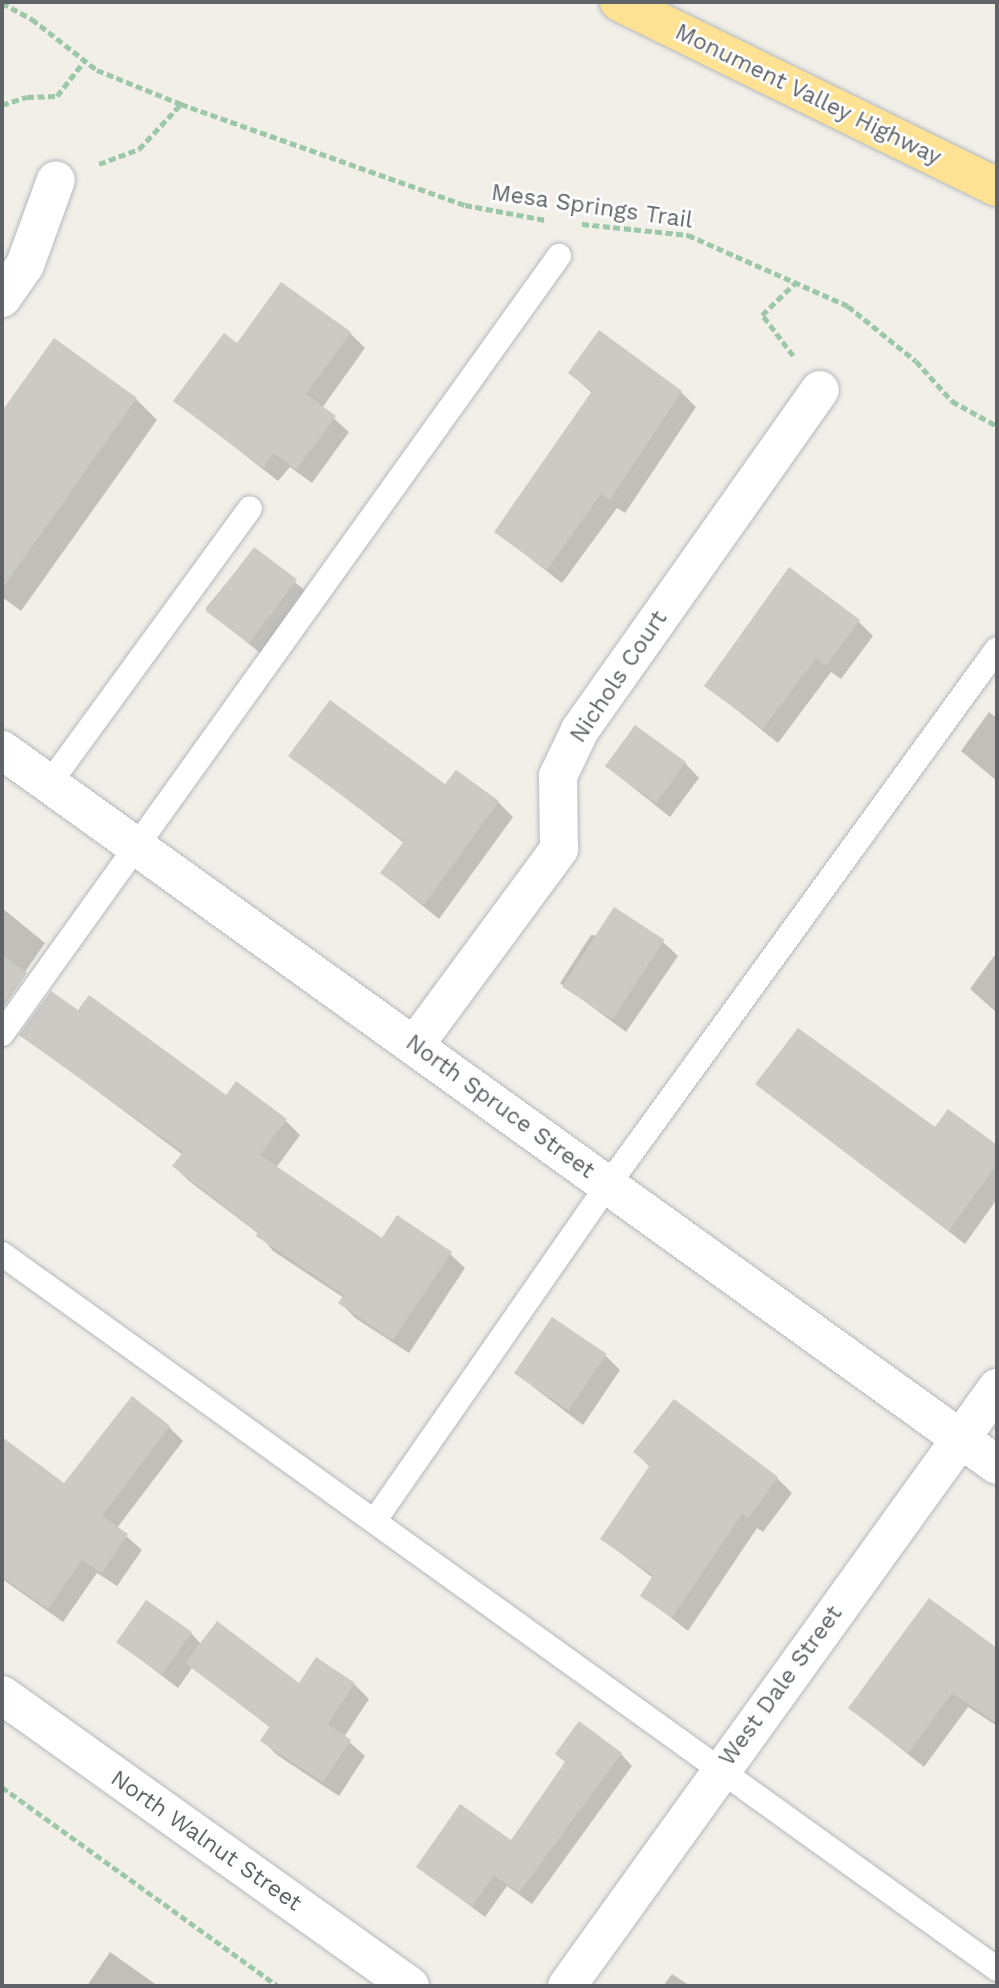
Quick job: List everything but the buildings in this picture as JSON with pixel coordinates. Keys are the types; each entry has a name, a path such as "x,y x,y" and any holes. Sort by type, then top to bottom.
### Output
{"highway":[{"name":"Monument Valley Highway","path":"619,2 997,187"}],"street":[{"path":"2,298 13,257 56,180"},
{"name":"Nichols Court","path":"414,1046 559,849 558,776 580,730 820,390"},
{"name":"North Spruce Street","path":"2,750 997,1465"},
{"name":"West Dale Street","path":"568,1986 720,1770 997,1388"},
{"name":"North Walnut Street","path":"2,1695 410,1986"}],"lane":[{"path":"2,1034 559,256"},
{"path":"49,785 250,508"},
{"path":"375,1520 608,1185 997,649"},
{"path":"2,1254 997,1969"}],"path":[{"name":"Mesa Springs Trail","path":"2,3 32,19 97,70 181,104 465,205 557,221"},
{"path":"2,105 27,97 57,96 85,60"},
{"path":"56,180 139,149 181,104"},
{"name":"Mesa Springs Trail","path":"570,223 688,235 797,281 848,306 916,360 952,401 997,426"},
{"path":"797,281 762,315 820,390"},
{"path":"2,1787 278,1986"}]}
